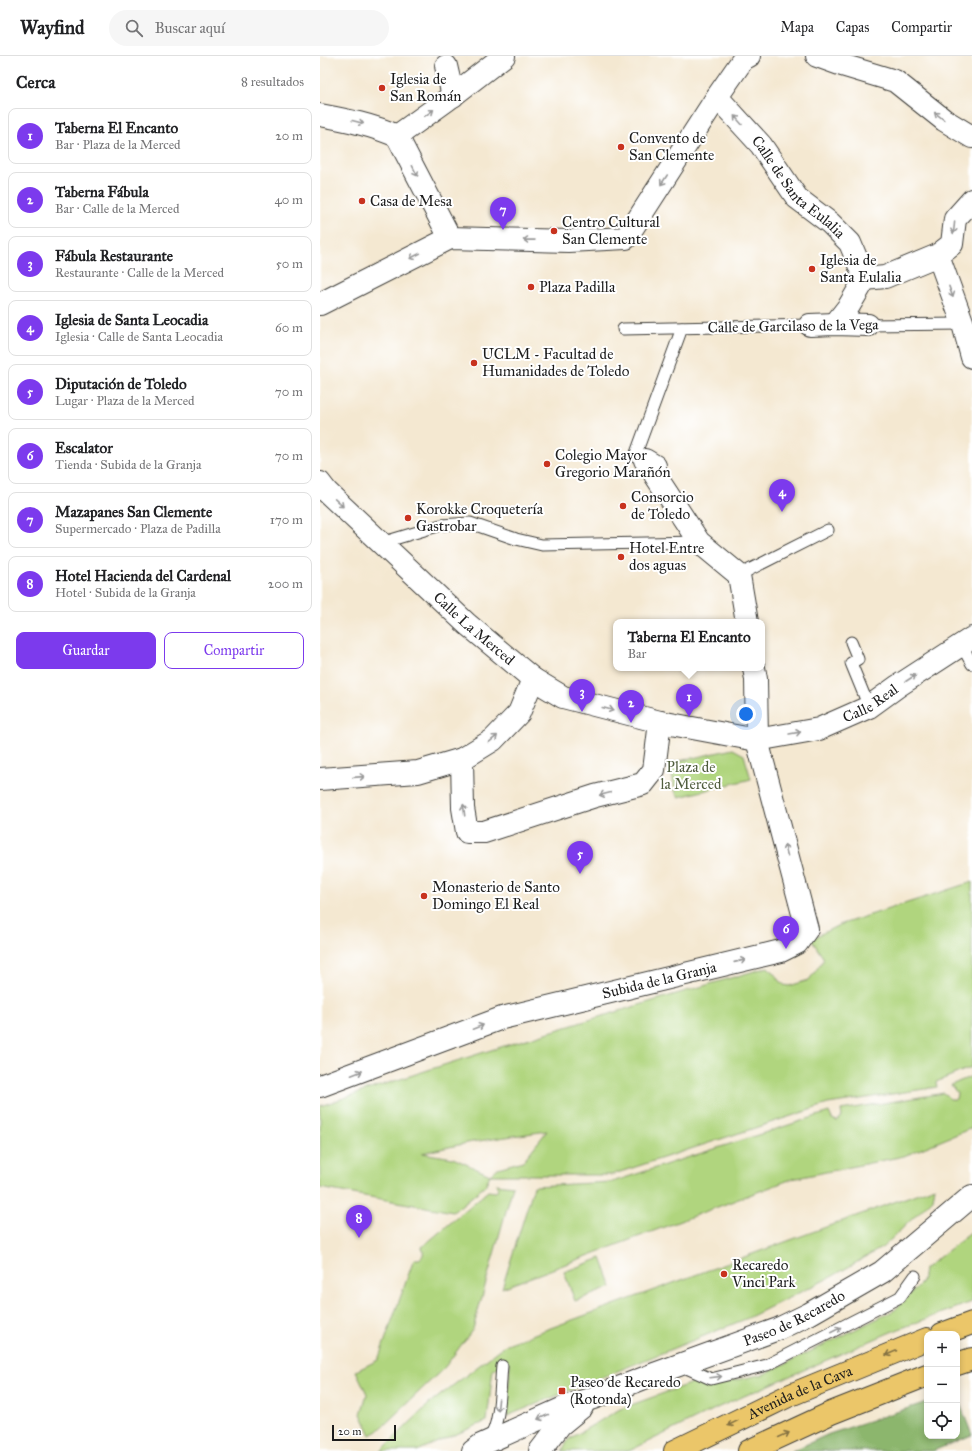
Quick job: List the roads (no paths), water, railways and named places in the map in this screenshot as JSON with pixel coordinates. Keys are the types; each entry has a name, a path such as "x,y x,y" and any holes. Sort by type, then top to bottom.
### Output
{"main road":[{"path":"950,1331 972,1323"},
{"name":"Avenida de la Cava","path":"675,1451 788,1396 924,1340"},
{"path":"960,1363 972,1359"},
{"name":"Avenida de la Cava","path":"749,1451 831,1413 924,1376"}],"street":[{"path":"397,136 453,96 504,56"},
{"path":"320,304 450,238 568,240 626,238 717,97 744,58 749,56"},
{"path":"817,56 895,81 944,120 972,137"},
{"path":"446,66 453,96"},
{"name":"Calle de Santa Eulalia","path":"717,97 761,145 797,198 830,223 850,243 865,279"},
{"path":"320,115 355,121 381,129 397,136 450,238"},
{"path":"835,324 850,306 865,279 884,277 938,255 952,244 955,218 972,200"},
{"path":"938,255 969,342"},
{"name":"Calle de Garcilaso de la Vega","path":"810,325 868,325"},
{"path":"645,460 655,466 656,475 699,542 735,571 746,619"},
{"name":"Calle La Merced","path":"320,483 327,492 467,624 533,679 563,697 660,722"},
{"name":"Calle Real","path":"757,740 819,729 869,708 898,686 967,642"},
{"name":"Subida de la Granja","path":"320,1086 502,1018 781,951 797,943 806,929 757,740 755,671"},
{"path":"320,780 418,772 462,759 493,740 519,712 533,679"},
{"path":"462,759 464,808 468,832 484,832 595,796 643,784 654,770 660,722 757,740"},
{"name":"Paseo de Recaredo","path":"477,1448 568,1406 778,1329 809,1314 882,1272 972,1196"},
{"name":"Paseo de Recaredo","path":"545,1447 560,1425 593,1398"}],"lane":[{"name":"Calle de Garcilaso de la Vega","path":"623,329 810,325"},
{"name":"Calle de Garcilaso de la Vega","path":"868,325 969,342"},
{"path":"645,460 636,456 682,328"},
{"path":"381,543 441,525 470,523 516,539 542,545 699,542"},
{"path":"735,571 828,530"},
{"path":"851,642 858,659 851,663 869,708"},
{"path":"967,642 972,664"},
{"path":"680,1365 711,1379 767,1366 900,1297 915,1276"},
{"path":"477,1448 491,1436 497,1423 502,1366"}],"place":[{"name":"Iglesia de San Román","path":"382,88"},
{"name":"Convento de San Clemente","path":"621,147"},
{"name":"Casa de Mesa","path":"362,201"},
{"name":"Mazapanes San Clemente","path":"503,230"},
{"name":"Centro Cultural San Clemente","path":"554,231"},
{"name":"Iglesia de Santa Eulalia","path":"812,269"},
{"name":"Plaza Padilla","path":"531,287"},
{"name":"UCLM - Facultad de Humanidades de Toledo","path":"474,363"},
{"name":"Colegio Mayor Gregorio Marañón","path":"547,464"},
{"name":"Consorcio de Toledo","path":"623,506"},
{"name":"Iglesia de Santa Leocadia","path":"782,512"},
{"name":"Korokke Croquetería Gastrobar","path":"408,518"},
{"name":"Hotel Entre dos aguas","path":"621,557"},
{"name":"Fábula Restaurante","path":"582,712"},
{"name":"Taberna El Encanto","path":"689,717"},
{"name":"Taberna Fábula","path":"631,723"},
{"name":"Diputación de Toledo","path":"580,874"},
{"name":"Monasterio de Santo Domingo El Real","path":"424,896"},
{"name":"Escalator","path":"786,949"},
{"name":"Hotel Hacienda del Cardenal","path":"359,1238"},
{"name":"Recaredo Vinci Park","path":"724,1274"},
{"name":"Paseo de Recaredo (Rotonda)","path":"562,1391"}],"park label":[{"name":"Plaza de la Merced","path":"691,776"}]}
